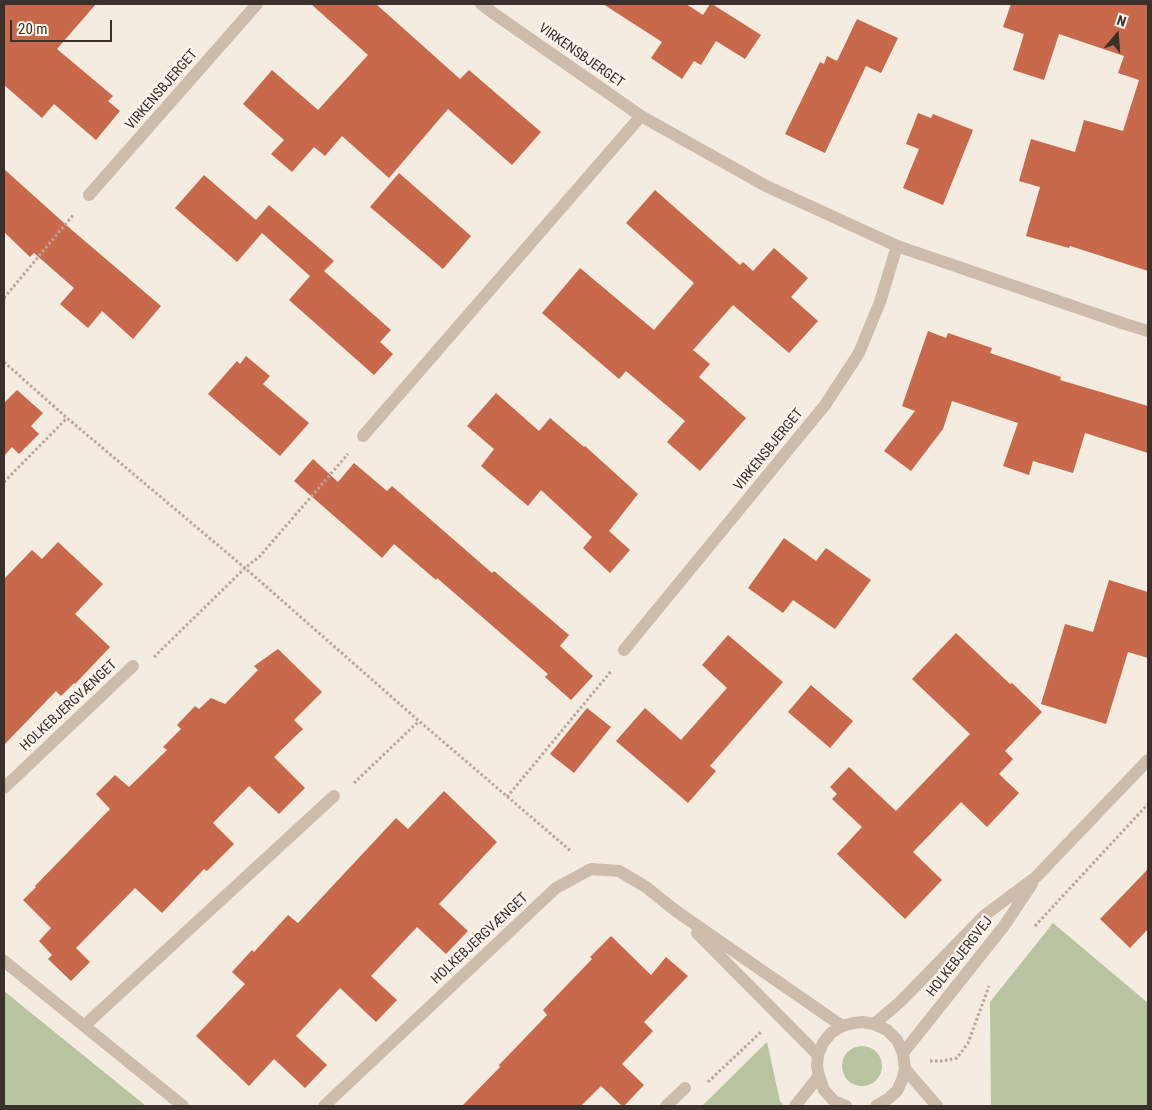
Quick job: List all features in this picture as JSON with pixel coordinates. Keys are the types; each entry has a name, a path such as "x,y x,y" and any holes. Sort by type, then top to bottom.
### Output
{"street":[{"name":"VIRKENSBJERGET","path":"89,196 257,4"},
{"name":"VIRKENSBJERGET","path":"481,4 497,9 641,116 766,186 897,246 1148,331"},
{"path":"363,436 641,116"},
{"name":"VIRKENSBJERGET","path":"624,650 825,406 859,353 880,302 897,246"},
{"name":"HOLKEBJERGVÆNGET","path":"4,788 133,666"},
{"name":"HOLKEBJERGVEJ","path":"874,1024 900,1002 985,915 1036,877 1148,760"},
{"path":"84,1026 334,796"},
{"path":"591,869 619,871 646,887 676,911 842,1026"},
{"name":"HOLKEBJERGVÆNGET","path":"324,1106 556,888 591,869"},
{"name":"HOLKEBJERGVEJ","path":"878,1106 897,1091 902,1080 904,1061 1004,926 1036,877"},
{"path":"676,911 818,1056"},
{"path":"4,961 183,1106"},
{"path":"846,1106 834,1101 824,1090 817,1066 818,1056 823,1043 831,1033 842,1026 863,1022 874,1024 887,1030 897,1040 904,1061 937,1106"},
{"path":"795,1106 819,1076"},
{"path":"666,1106 685,1088"}],"path":[{"path":"4,298 89,196"},
{"path":"4,362 67,418 245,568 591,869"},
{"path":"4,482 67,418"},
{"path":"133,666 150,662 245,568 260,556 363,436"},
{"path":"507,797 617,664 624,650"},
{"path":"334,796 345,791 420,721"},
{"path":"1035,926 1148,804"},
{"path":"904,1061 943,1061 957,1058 968,1042 992,979"},
{"path":"685,1088 700,1090 778,1015"}],"green space":[{"path":"1053,923 1148,1003 1148,1106 991,1106 990,1002"},
{"path":"4,991 146,1106 4,1106"},
{"path":"767,1042 780,1101 784,1106 702,1106"},
{"path":"862,1046 876,1052 882,1066 876,1080 862,1086 848,1080 842,1066 848,1052"}],"building":[{"path":"4,4 96,4 57,49 113,96 108,101 120,111 96,140 54,104 42,118 4,85"},
{"path":"311,4 376,4 460,79 469,70 541,132 512,165 448,109 389,178 342,136 325,156 314,147 292,172 271,154 284,140 243,104 272,70 318,110 368,55"},
{"path":"603,4 686,4 703,15 710,4 712,4 761,35 745,59 716,41 701,65 694,61 682,79 651,58 662,42"},
{"path":"1011,4 1148,4 1148,271 1070,246 1069,248 1026,236 1040,187 1019,181 1031,139 1075,152 1084,120 1123,131 1139,80 1118,73 1124,56 1059,34 1044,80 1013,70 1024,34 1003,27"},
{"path":"857,19 898,38 881,73 866,66 825,153 785,134 820,62 824,64 827,56 837,61"},
{"path":"918,113 931,118 933,114 973,130 943,205 903,188 919,149 906,144"},
{"path":"4,169 161,306 133,339 102,311 88,328 60,304 74,288 34,253 30,257 4,232"},
{"path":"399,173 471,236 443,269 370,207"},
{"path":"204,175 256,220 269,205 334,261 324,271 391,330 380,342 393,354 374,375 289,300 310,276 262,233 237,262 175,208"},
{"path":"655,190 740,265 743,262 753,271 774,248 808,278 791,297 818,321 789,353 733,305 693,350 710,364 699,377 746,418 700,471 667,442 685,421 626,371 619,379 542,313 580,268 654,330 694,283 626,223"},
{"path":"928,331 946,338 948,333 992,348 990,353 1061,377 1060,380 1148,406 1148,453 1085,433 1073,473 1033,461 1029,475 1003,466 1018,423 952,401 943,429 911,471 884,451 915,411 902,406"},
{"path":"246,356 270,376 263,384 309,423 280,456 208,394 237,361 240,364"},
{"path":"17,390 43,413 31,426 39,434 19,454 12,447 4,456 4,401"},
{"path":"496,393 539,431 550,418 585,446 638,494 609,531 630,550 610,573 583,548 592,537 541,490 528,506 481,466 494,449 467,426"},
{"path":"313,459 338,482 354,463 387,491 392,486 492,573 494,571 569,635 560,646 593,676 571,700 545,677 548,674 437,578 436,580 394,544 382,558 294,481"},
{"path":"784,538 816,561 826,548 871,580 835,629 793,600 783,613 748,588"},
{"path":"58,542 103,584 75,614 110,647 61,696 56,691 4,745 4,579 32,550 42,559"},
{"path":"1109,580 1148,592 1148,658 1128,652 1106,724 1041,704 1065,624 1093,632"},
{"path":"956,633 1042,712 1005,751 1013,759 999,774 1019,793 987,827 961,802 913,852 942,880 905,919 837,854 862,827 832,799 837,794 830,787 849,767 896,811 970,734 912,679"},
{"path":"728,635 783,682 710,766 716,771 688,803 616,741 645,708 681,740 727,688 702,665"},
{"path":"278,649 322,692 294,720 303,729 274,757 305,788 279,814 249,786 213,823 234,844 207,871 204,869 162,913 135,888 76,948 90,962 71,981 48,959 52,955 39,941 51,928 23,900 110,809 96,794 115,775 129,787 167,750 163,747 181,729 177,725 195,706 199,709 211,698 225,704 258,670 254,666"},
{"path":"811,685 853,721 830,748 788,712"},
{"path":"587,708 611,727 574,773 550,754"},
{"path":"444,791 497,842 439,904 468,931 446,954 417,927 371,976 397,1000 376,1022 340,988 296,1036 327,1065 305,1088 274,1059 249,1086 196,1036 245,984 232,972 252,950 254,952 288,915 298,923 396,818 408,829"},
{"path":"1148,869 1148,929 1130,948 1100,919"},
{"path":"611,936 651,975 666,957 688,976 644,1022 653,1031 622,1064 644,1085 624,1106 601,1086 581,1106 462,1106 547,1015 543,1010 592,959 590,957"}]}
